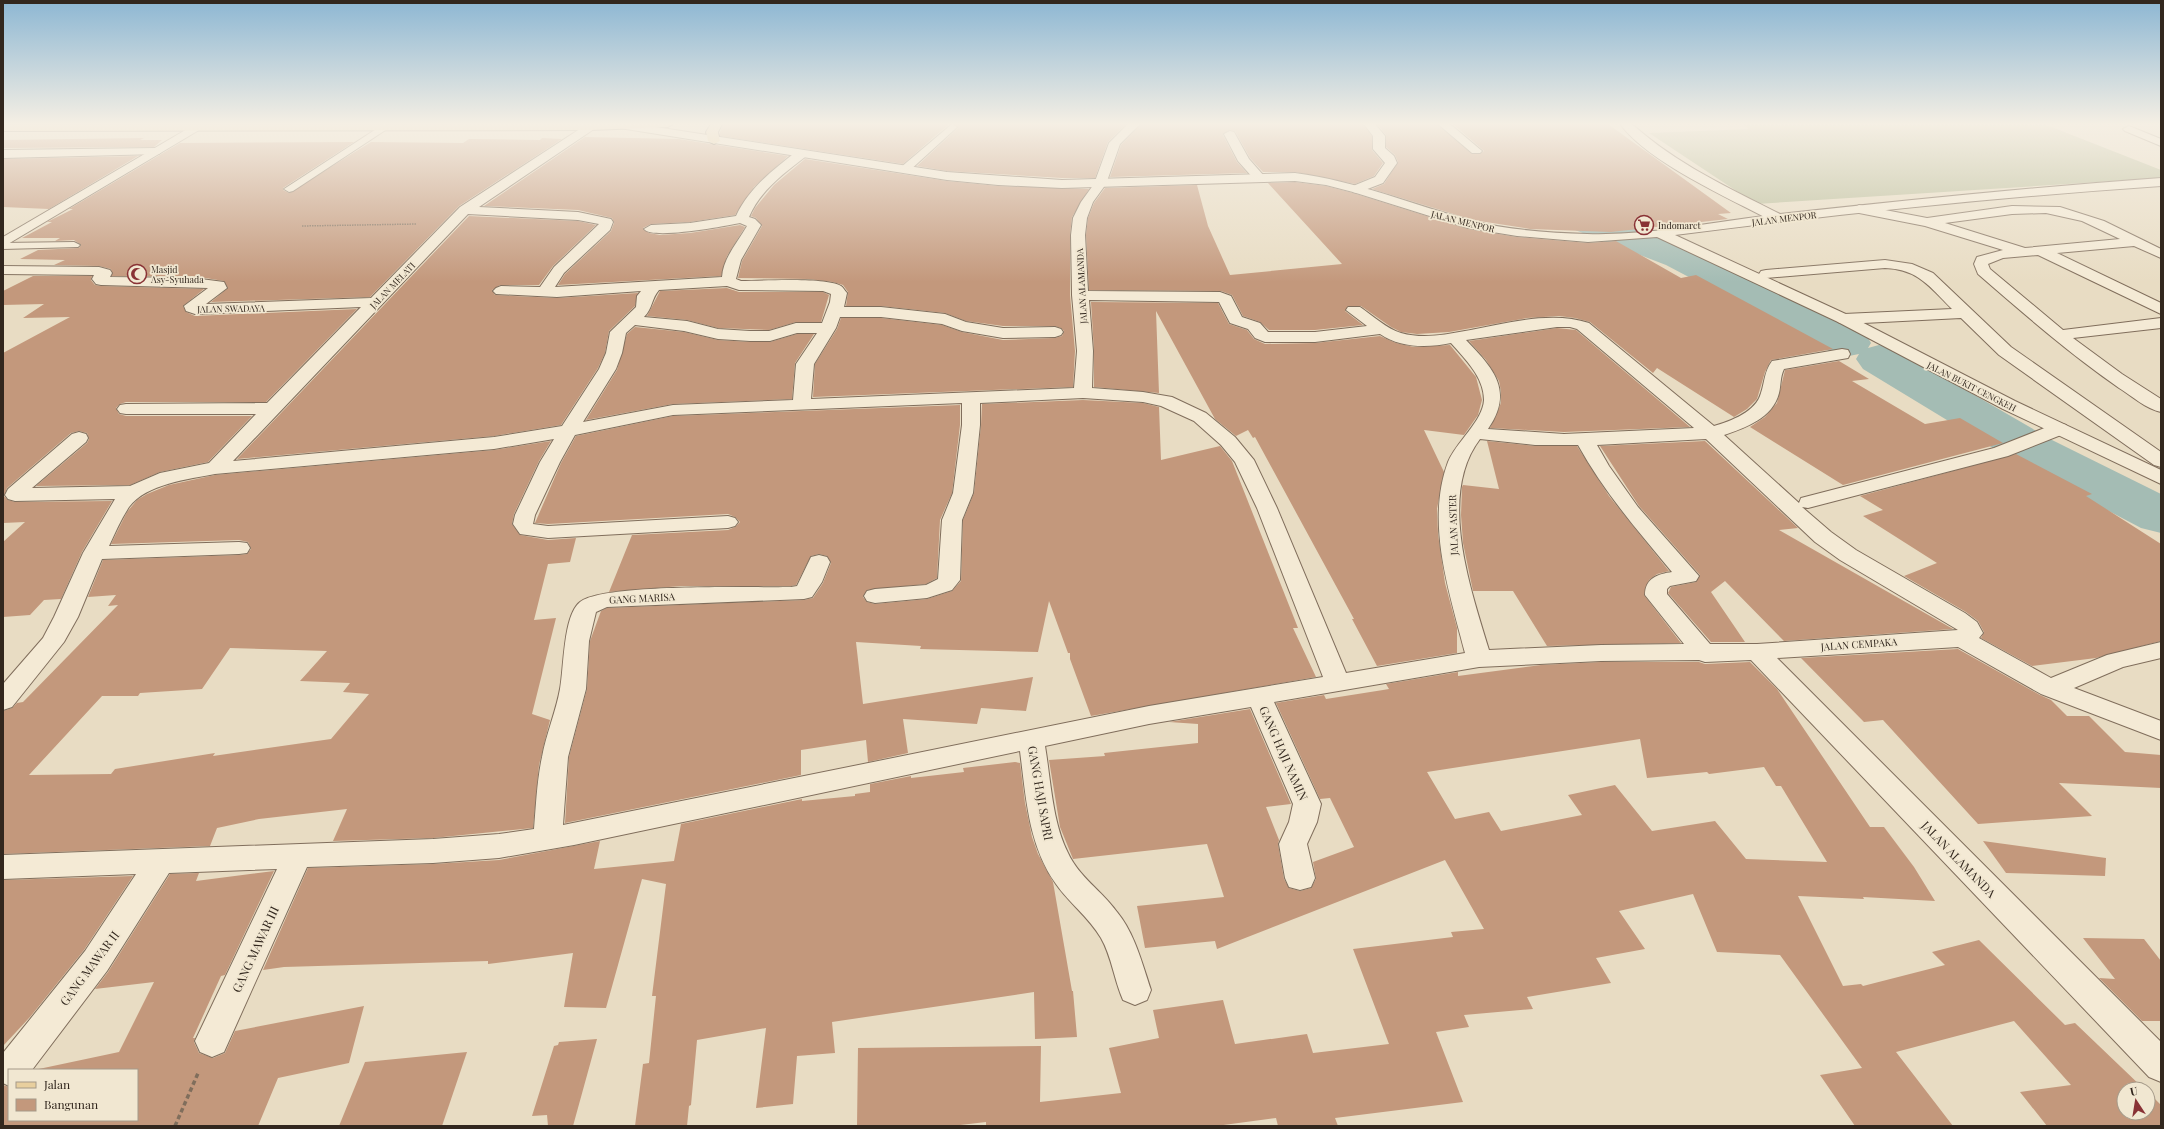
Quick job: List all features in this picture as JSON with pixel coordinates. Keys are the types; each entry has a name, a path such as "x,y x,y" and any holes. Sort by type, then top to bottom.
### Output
{"street":[{"path":"3,245 115,177"},
{"name":"JALAN MELATI","path":"215,468 450,223 465,210 515,177"},
{"path":"741,218 753,200 772,177"},
{"name":"JALAN MENPOR","path":"961,177 998,181 1100,184 1244,177"},
{"name":"JALAN ALAMANDA","path":"1083,393 1085,351 1080,295 1078,235 1080,218 1087,202 1100,184 1103,177"},
{"name":"JALAN MENPOR","path":"1276,177 1310,178 1357,189 1449,219 1490,228 1566,237 1609,238 1659,234 1777,218 1859,209 2059,189 2161,182"},
{"path":"1357,189 1379,180 1381,177"},
{"path":"1700,177 1777,218"},
{"path":"1859,209 1927,222 2023,251"},
{"path":"1927,222 1979,215 2049,209 2094,222 2161,254"},
{"path":"465,210 578,216 606,222 605,228 559,270 544,292"},
{"path":"651,229 690,227 741,218 750,222 754,225 735,257 728,277 729,281"},
{"name":"JALAN BUKIT CENGKEH","path":"1686,230 1766,274 1784,291"},
{"name":"JALAN BUKIT CENGKEH","path":"1659,234 1844,319 1969,385 2161,478"},
{"path":"2136,242 2023,251 1989,257 1982,260 1981,264 1983,271 2058,335 2133,390 2161,407"},
{"path":"2040,250 2161,308"},
{"path":"1766,274 1898,264 1913,268 1925,274 1994,342 2161,461"},
{"name":"JALAN SWADAYA","path":"3,270 99,271 105,273 99,279 101,281 192,282 220,286 216,291 192,306 192,308 195,309 375,302"},
{"path":"501,291 544,292 729,281 739,285 824,286 835,289 839,293 828,328 805,364 802,404"},
{"path":"654,286 644,296 644,309 618,332 614,353 607,370 550,462 525,515 523,524 527,530 563,532 728,522"},
{"path":"1080,295 1220,297 1226,299 1236,320 1254,326 1261,335 1265,337 1315,337 1383,329"},
{"path":"1354,310 1396,338 1407,340 1426,341 1455,338 1507,328 1544,323 1565,322 1579,324 1711,433 1823,537 1854,558 1969,626 1971,633 1962,639 2050,688 2161,731"},
{"path":"834,312 881,312 922,318 945,319 962,326 1003,333 1054,332"},
{"path":"1844,319 1964,313"},
{"path":"630,320 687,326 718,334 750,336 770,336 796,328 828,328"},
{"path":"2058,335 2161,323"},
{"name":"JALAN ASTER","path":"1455,338 1480,366 1492,392 1490,411 1477,433 1468,443 1456,467 1452,484 1451,513 1455,568 1478,659"},
{"path":"1477,433 1504,438 1584,438 1711,433 1729,428 1760,409 1769,397 1773,370 1778,365 1842,354"},
{"path":"2133,390 2161,388"},
{"path":"3,701 52,642 66,618 94,553 121,504 133,492 167,477 215,468 494,443 568,431 673,410 802,404 971,399 1083,393 1143,396 1166,401 1200,416 1228,440 1244,460 1267,508 1338,684"},
{"path":"875,596 944,587 949,580 952,520 963,493 971,425 971,399"},
{"path":"126,409 271,408"},
{"path":"1808,502 2002,452 2040,438 2059,429"},
{"path":"79,438 15,493 15,495 133,492"},
{"path":"1584,438 1600,467 1631,511 1688,576 1663,580 1656,588 1656,595 1705,654"},
{"path":"94,553 239,548"},
{"name":"GANG MARISA","path":"546,838 555,757 573,689 577,641 584,612 588,607 603,600 804,592 811,582 819,562"},
{"name":"JALAN CEMPAKA","path":"3,867 448,850 500,846 546,838 1149,715 1478,659 1601,653 1705,654 1757,652 1856,644 1962,639"},
{"path":"2050,688 2116,661 2161,650"},
{"name":"JALAN ALAMANDA","path":"1757,652 2160,1064"},
{"name":"GANG HAJI NAMIN","path":"1259,697 1307,804 1302,822 1293,844 1300,878"},
{"name":"GANG HAJI SAPRI","path":"1031,739 1046,826 1056,861 1079,891 1106,921 1118,944 1135,990"},
{"name":"GANG MAWAR III","path":"212,1041 298,856"},
{"name":"GANG MAWAR II","path":"12,1069 96,961 161,861"}],"lane":[{"path":"289,189 308,177"},
{"path":"3,245 74,246"}],"path":[{"path":"302,226 450,223"},
{"path":"175,1126 212,1041"}],"green space":[{"path":"1715,177 2161,177 2161,178 1756,204"}],"building":[{"path":"3,177 103,177 49,209 3,207"},
{"path":"123,177 300,177 283,188 283,190 289,193 315,177 504,177 459,206 370,297 211,302 228,288 224,281 193,276 112,276 111,269 99,266 54,265 65,260 20,259 38,250 79,248 81,245 74,240 55,241 60,238 22,238 52,222 47,222 73,209 69,209"},
{"path":"527,177 765,177 754,187 735,215 690,222 651,224 643,228 649,233 660,235 690,233 740,225 745,227 727,256 721,276 558,285 565,274 611,231 614,223 612,218 578,210 484,206"},
{"path":"784,177 919,177 998,186 1089,189 1072,217 1070,235 1070,295 1075,351 1073,387 813,397 815,364 837,329 841,318 881,318 942,325 962,332 1003,340 1055,338 1062,336 1064,331 1055,326 1003,326 966,321 945,313 881,306 846,306 848,292 843,285 833,282 808,279 738,278 742,261 762,226 756,218 751,216 755,208 774,185"},
{"path":"1040,177 1095,177 1095,178"},
{"path":"1318,177 1372,177 1355,184"},
{"path":"1389,177 1681,177 1731,213 1718,214 1728,219 1611,232 1530,229 1473,220 1372,189 1384,184"},
{"path":"1295,182 1326,186 1353,193 1468,229 1517,237 1588,243 1616,241 1681,278 1696,275 1833,349 1771,360 1765,372 1757,399 1747,409 1734,417 1657,368 1653,373 1590,322 1575,318 1559,316 1527,318 1449,332 1417,334 1401,332 1391,327 1361,306 1348,306 1345,311 1363,325 1315,330 1269,330 1260,322 1243,316 1232,295 1221,291 1089,290 1086,235 1088,218 1094,203 1105,188 1197,185 1208,226 1230,275 1342,264 1268,183"},
{"path":"469,216 578,221 596,225 553,266 539,285 500,285 492,290 495,295 557,298 638,293 635,306 609,331 605,353 598,368 561,425 494,436 237,459"},
{"path":"33,276 92,276 91,280 95,285 101,286 204,289 183,306 186,312 195,316 357,309 266,402 126,402 120,404 116,408 119,414 126,416 252,416 208,462 160,472 130,485 36,486 87,443 89,439 87,433 79,431 71,433 7,488 4,496 8,500 15,502 112,501 82,552 61,599 44,600 30,615 3,617 3,542 25,522 3,523 3,353 70,317 23,318 44,304 3,305 3,291"},
{"path":"727,288 739,292 823,292 829,295 821,322 796,322 769,330 718,328 687,320 647,316 660,291"},
{"path":"1091,302 1218,303 1229,324 1247,330 1254,339 1265,344 1315,343 1380,336 1396,343 1414,347 1450,345 1476,377 1482,400 1478,415 1464,435 1424,430 1444,472 1437,509 1438,534 1445,583 1457,628 1457,653 1377,666 1352,619 1354,619 1255,437 1253,438 1248,430 1236,436 1215,419 1156,311 1159,393 1094,387 1094,351"},
{"path":"635,327 684,332 718,340 750,342 770,342 797,334 814,334 795,363 792,399 673,404 586,420 617,370 627,334"},
{"path":"1557,328 1576,330 1690,427 1564,432 1490,428 1501,403 1499,381 1486,360 1469,341"},
{"path":"1839,361 1869,379 1852,381 1925,424 1960,418 2003,443 1843,485 1750,427 1765,417 1777,403 1785,370"},
{"path":"1083,400 1143,403 1159,407 1161,460 1220,446 1232,461 1298,628 1293,628 1316,677 1091,716 1070,659 1070,653 1068,653 1049,601 1038,652 920,649 921,646 856,642 863,704 1033,677 1026,711 981,708 977,724 903,719 908,753 868,762 866,740 801,750 801,775 565,823 569,757 587,689 590,641 601,611 607,608 804,600 813,598 823,583 831,563 827,556 819,554 811,556 796,585 791,586 681,586 609,592 632,535 728,530 735,527 740,522 735,517 728,514 548,524 535,523 561,463 576,436 673,416 960,405 960,425 952,493 940,520 937,578 926,584 867,590 863,597 867,602 875,604 927,599 952,591 961,581 963,520 974,493 982,404"},
{"path":"551,441 539,461 514,514 512,524 520,535 548,540 576,538 570,562 548,564 534,620 556,618 532,714 550,720 539,765 533,828 433,838 333,841 347,809 259,819 217,828 210,846 3,854 3,711 12,708 17,703 23,702 118,605 108,606 116,595 88,597 103,560 239,555 247,554 251,549 248,542 239,540 111,544 127,512 137,500 169,485 215,475 494,450","holes":["230,648 327,651 300,681 350,683 343,692 369,694 331,739 213,756 215,753 115,769 111,774 29,775 102,696 138,696 140,693 202,689"]},
{"path":"1487,441 1535,446 1577,446 1609,496 1669,571 1657,574 1649,580 1644,595 1681,643 1547,646 1513,591 1473,591 1463,543 1461,515 1462,487 1463,485 1499,489"},
{"path":"1705,441 1798,528 1779,530 1953,629 1784,641 1725,581 1711,592 1745,642 1711,642 1668,593 1671,587 1696,582 1700,575 1639,506 1600,446"},
{"path":"2016,454 2092,494 2086,496 2161,544 2161,641 2096,658 2032,666 1981,638 1984,632 1978,621 1966,612 1904,576 1937,563 1863,516 1883,510 1860,496"},
{"path":"1958,649 2051,700 2067,716 2089,716 2125,752 2161,755 2161,788 2059,783 2092,816 1978,824 1883,720 1864,722 1801,658"},
{"path":"1601,662 1699,662 1705,664 1750,662 1777,689 1870,827 1884,827 1914,867 1935,901 1863,897 1864,899 1798,896 1843,986 1861,984 1863,986 1945,965 1932,952 1979,940 2065,1025 2075,1023 2136,1081 2116,1081 2116,1121 2156,1121 2156,1100 2161,1105 2161,1126 2047,1126 2020,1092 2071,1085 2014,1021 1896,1052 1953,1126 1855,1126 1820,1075 1862,1068 1780,955 1717,952 1693,894 1619,911 1645,949 1596,958 1611,983 1527,997 1533,1009 1464,1015 1469,1027 1436,1032 1463,1102 1335,1118 1338,1126 1278,1126 1276,1118 1216,1126 986,1126 986,1122 952,1126 857,1126 858,1048 1041,1046 1040,1102 1121,1093 1109,1048 1159,1038 1153,1010 1223,1000 1235,1044 1307,1034 1313,1053 1389,1044 1353,949 1453,937 1451,932 1484,929 1445,860 1217,949 1215,941 1145,948 1137,906 1224,897 1207,844 1073,859 1060,827 1049,760 1105,756 1104,753 1198,743 1198,724 1169,722 1250,709 1291,804 1266,807 1279,840 1278,844 1284,879 1289,888 1300,891 1311,888 1316,879 1313,862 1354,847 1330,798 1320,799 1276,703 1324,695 1326,699 1389,689 1386,684 1458,672 1458,676 1541,665","holes":["1640,739 1647,778 1707,772 1709,774 1764,767 1776,786 1781,786 1827,862 1746,859 1715,821 1652,831 1615,785 1568,795 1582,815 1501,831 1489,812 1455,819 1427,772"]},
{"path":"1015,762 1020,763 1025,803 1032,837 1038,854 1053,882 1073,991 1077,1037 1035,1039 1034,992 832,1022 835,1053 797,1056 793,1104 756,1108 766,1028 697,1040 691,1105 689,1106 687,1126 635,1126 643,1064 649,1063 656,996 652,996 666,884 642,879 606,1008 564,1007 573,953 488,964 488,961 284,967 263,970 308,868 433,864 499,860 600,841 594,869 674,861 681,824 802,799 802,801 855,796 855,794 870,792 870,784 911,776 911,778 964,772 963,768"},
{"path":"1983,841 2106,858 2105,876 2006,873"},
{"path":"274,871 225,975 221,976 193,1038 195,1038 194,1042 199,1053 213,1058 225,1053 235,1031 364,1006 349,1063 278,1078 258,1126 3,1126 3,1085 8,1087 8,1121 138,1121 138,1069 39,1069 119,1052 154,982 95,989 108,972 170,874 199,873 196,881"},
{"path":"133,876 84,950 30,1017 3,1046 3,880"},
{"path":"2083,938 2144,939 2161,961 2161,1021 2142,1021 2099,978 2115,979"},
{"path":"597,1039 573,1126 548,1126 547,1115 532,1116 554,1046 558,1045 559,1042"},
{"path":"467,1052 442,1126 339,1126 365,1062"}],"waterway":[{"path":"1555,177 1588,222 1680,257 1849,343"},
{"path":"1879,359 2034,451 2161,516"}],"place":[{"name":"Indomaret","path":"1644,225"},
{"name":"Masjid Asy-Syuhada","path":"137,274"}]}
